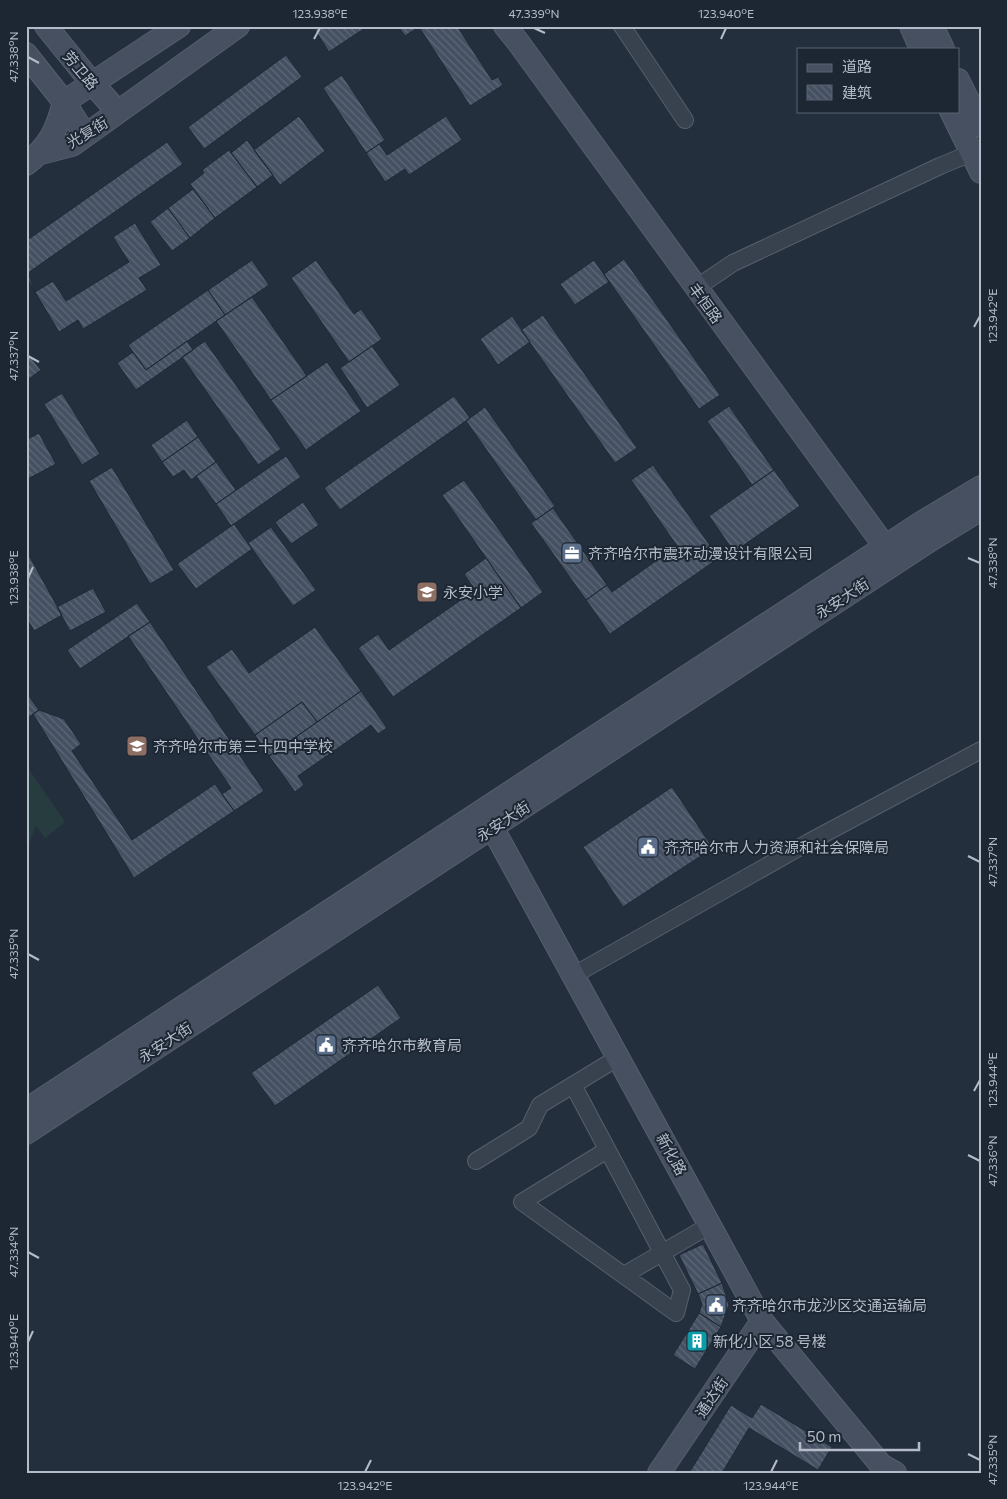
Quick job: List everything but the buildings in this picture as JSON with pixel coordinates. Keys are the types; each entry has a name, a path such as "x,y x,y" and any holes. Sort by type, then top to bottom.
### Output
{"main road":[{"name":"劳卫路","path":"46,26 118,112"},
{"path":"64,102 179,26"},
{"name":"光复街","path":"34,159 72,144 238,26"},
{"path":"911,26 922,48"},
{"path":"932,26 943,48"},
{"name":"丰恒路","path":"512,32 696,288 891,554"},
{"path":"26,54 64,102 85,135"},
{"path":"960,84 981,126"},
{"name":"光复街","path":"34,159 58,125 64,102"},
{"path":"952,112 978,158"},
{"name":"永安大街","path":"26,1133 487,819 891,554 981,487"},
{"name":"永安大街","path":"891,554 981,509"},
{"name":"永安大街","path":"26,1110 487,819"},
{"name":"新化路","path":"487,819 762,1321 881,1465 895,1473"},
{"name":"通达街","path":"659,1473 762,1321"}],"street":[{"path":"622,26 685,120"},
{"path":"696,288 733,263 978,158"},
{"path":"574,975 809,842 981,750"},
{"path":"476,1160 529,1128 540,1105 619,1057"},
{"path":"573,1085 682,1290 676,1313 522,1202 607,1150"},
{"path":"624,1275 710,1225"}],"green space":[{"path":"26,765 65,822 45,838 36,826 26,851"}],"place":[{"name":"齐齐哈尔市震环动漫设计有限公司","path":"572,553"},
{"name":"永安小学","path":"427,592"},
{"name":"齐齐哈尔市第三十四中学校","path":"137,746"},
{"name":"齐齐哈尔市人力资源和社会保障局","path":"648,847"},
{"name":"齐齐哈尔市教育局","path":"326,1045"},
{"name":"齐齐哈尔市龙沙区交通运输局","path":"716,1305"},
{"name":"新化小区 58 号楼","path":"697,1341"}]}
